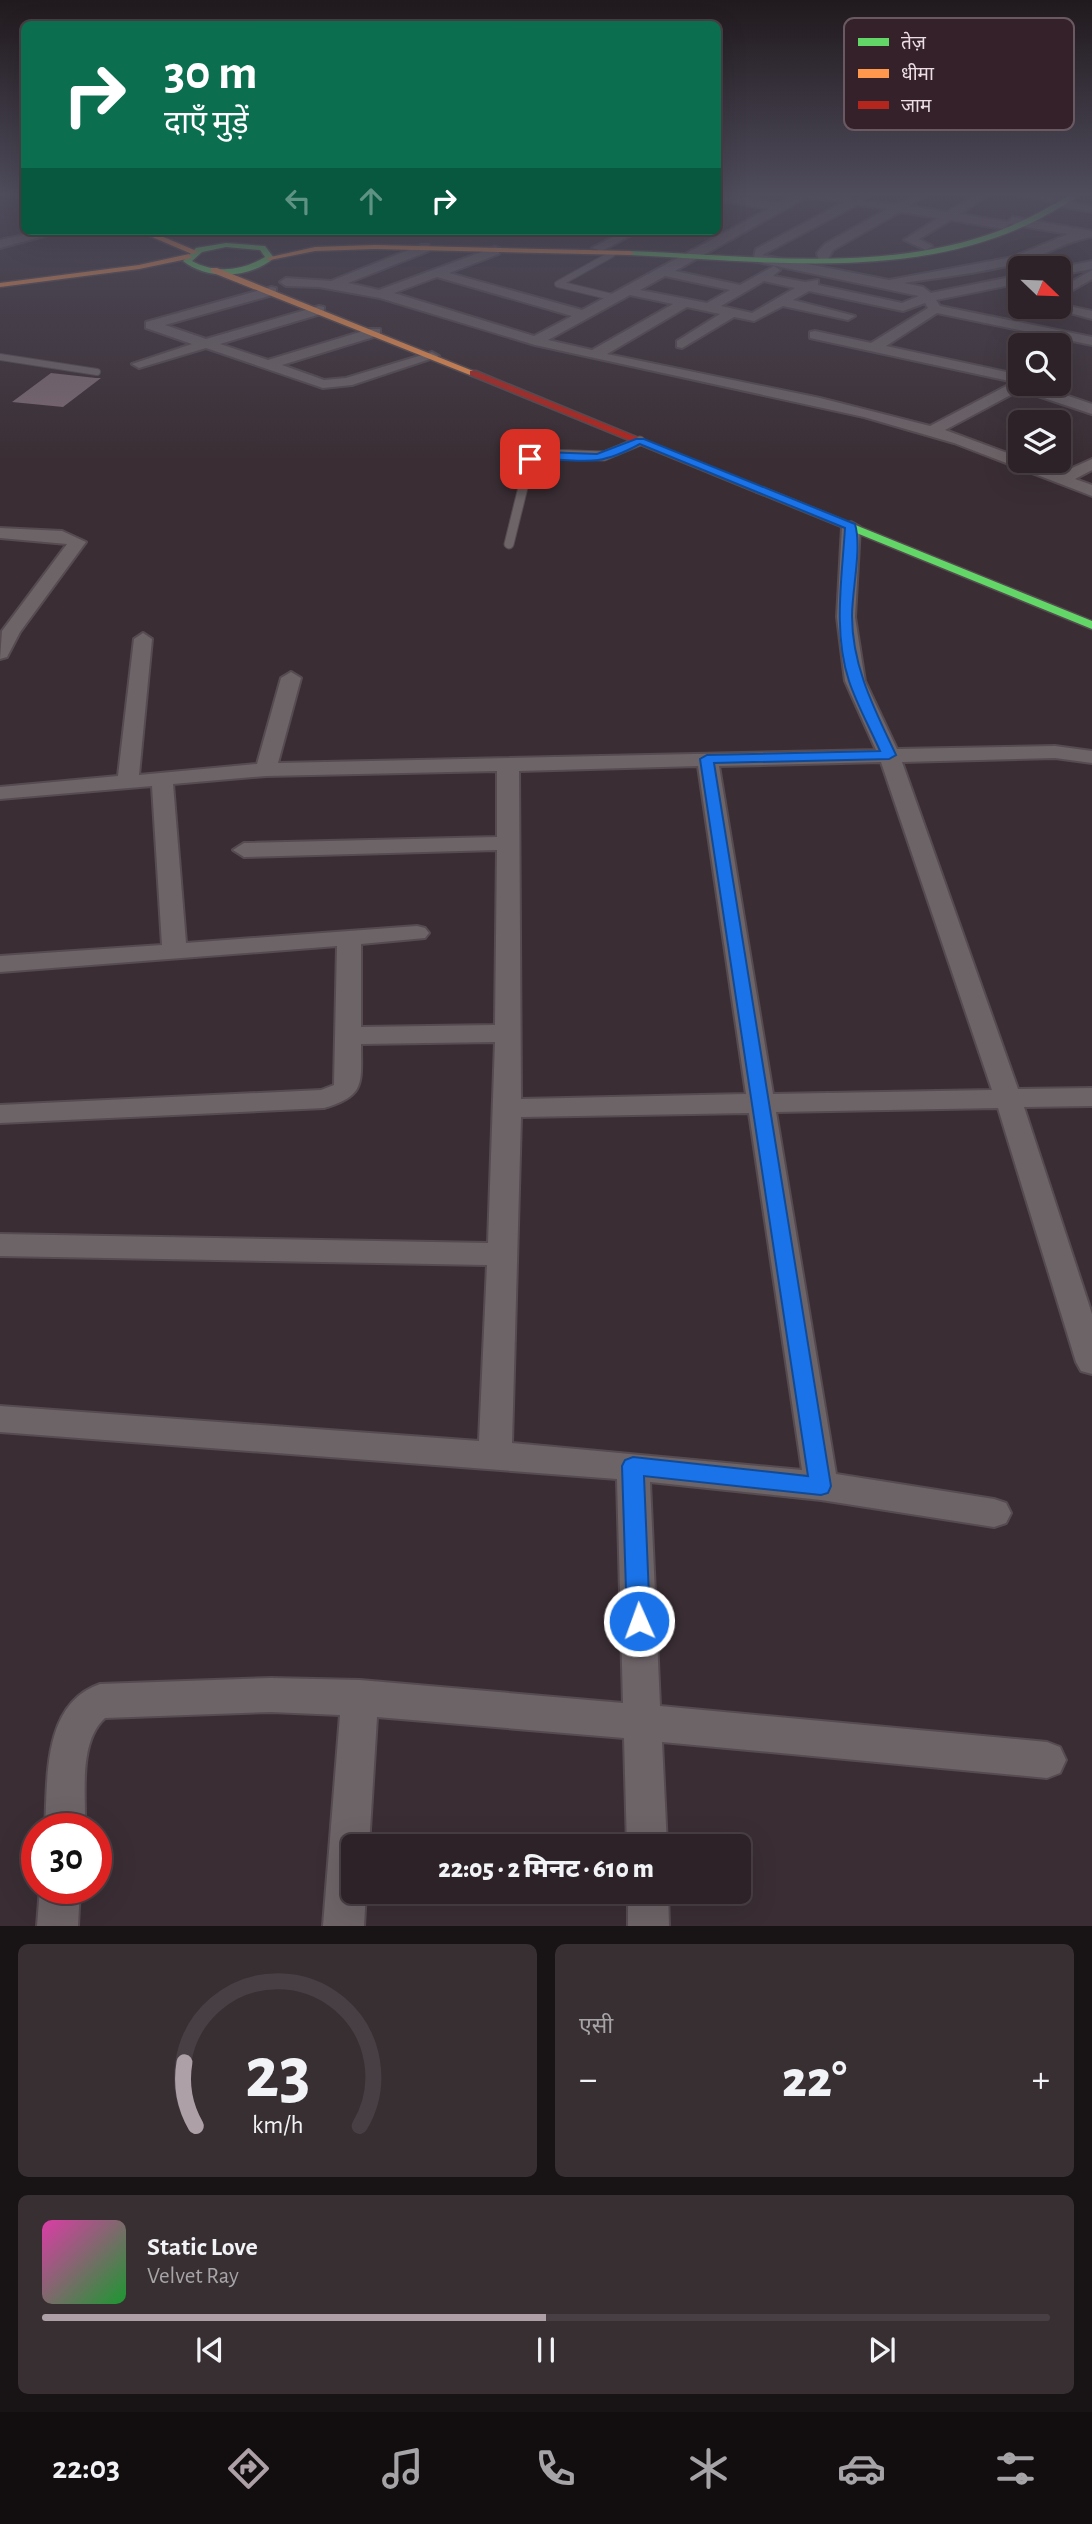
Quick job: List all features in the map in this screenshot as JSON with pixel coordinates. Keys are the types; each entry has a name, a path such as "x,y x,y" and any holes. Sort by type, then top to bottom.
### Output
{"main road":[{"path":"249,283 822,515 847,516 1001,570"},
{"path":"288,283 847,516 1092,625"}],"street":[{"path":"308,283 335,284 383,293 535,341 830,405 932,431 1092,491"},
{"path":"383,293 411,283"},
{"path":"467,283 584,314"},
{"path":"535,341 643,283"},
{"path":"714,283 742,289"},
{"path":"709,308 752,283"},
{"path":"792,283 899,306 931,304 1006,283"},
{"path":"622,294 758,317 810,283"},
{"path":"882,283 918,290 931,304 1006,324 1087,340"},
{"path":"432,309 485,287"},
{"path":"271,291 150,325 309,381 336,384 432,356"},
{"path":"783,302 848,316"},
{"path":"594,355 685,303"},
{"path":"873,348 931,304"},
{"path":"497,329 552,305"},
{"path":"139,364 319,310"},
{"path":"1071,310 1092,314"},
{"path":"681,344 731,313"},
{"path":"1006,324 1015,319"},
{"path":"265,366 375,332"},
{"path":"815,335 1008,379"},
{"path":"1071,348 1087,340"},
{"path":"932,431 1008,389"},
{"path":"1071,389 1092,394"},
{"path":"1058,396 1092,409"},
{"path":"1062,479 1092,464"},
{"path":"847,516 846,617 848,649 855,681 889,755 1008,1098 1092,1362"},
{"path":"0,533 62,536 77,541 0,653"},
{"path":"128,781 143,639"},
{"path":"266,770 291,678"},
{"path":"0,793 266,770 1055,752 1092,757"},
{"path":"707,759 821,1486"},
{"path":"495,1456 509,1108 508,763"},
{"path":"162,779 174,950"},
{"path":"243,850 509,843"},
{"path":"0,964 416,933"},
{"path":"0,1114 324,1099 344,1091 348,1083 349,938"},
{"path":"349,1037 509,1033"},
{"path":"509,1108 1092,1097"},
{"path":"0,1245 504,1254"},
{"path":"0,1419 633,1466 821,1486 993,1513"},
{"path":"633,1466 647,1834"},
{"path":"66,1813 72,1732 81,1715 94,1704 110,1700 271,1695 360,1697 1046,1760"},
{"path":"343,1926 360,1697"},
{"path":"57,1926 59,1904"},
{"path":"648,1904 649,1926"}],"lane":[{"path":"560,283 622,294"},
{"path":"0,357 97,372"},
{"path":"509,544 530,459 543,455 597,457 614,453 640,441"}],"building":[{"path":"51,373 101,378 63,407 12,402"}],"traffic: fast":[{"path":"760,490 1092,625"}],"traffic: slow":[{"path":"0,285 16,283"},
{"path":"246,283 473,373"}],"traffic: jam":[{"path":"473,373 760,490"}],"route":[{"path":"530,459 537,455 597,457 614,453 640,441 851,527 846,617 848,649 855,681 889,755 707,759 821,1486 633,1466 639,1621"}]}
